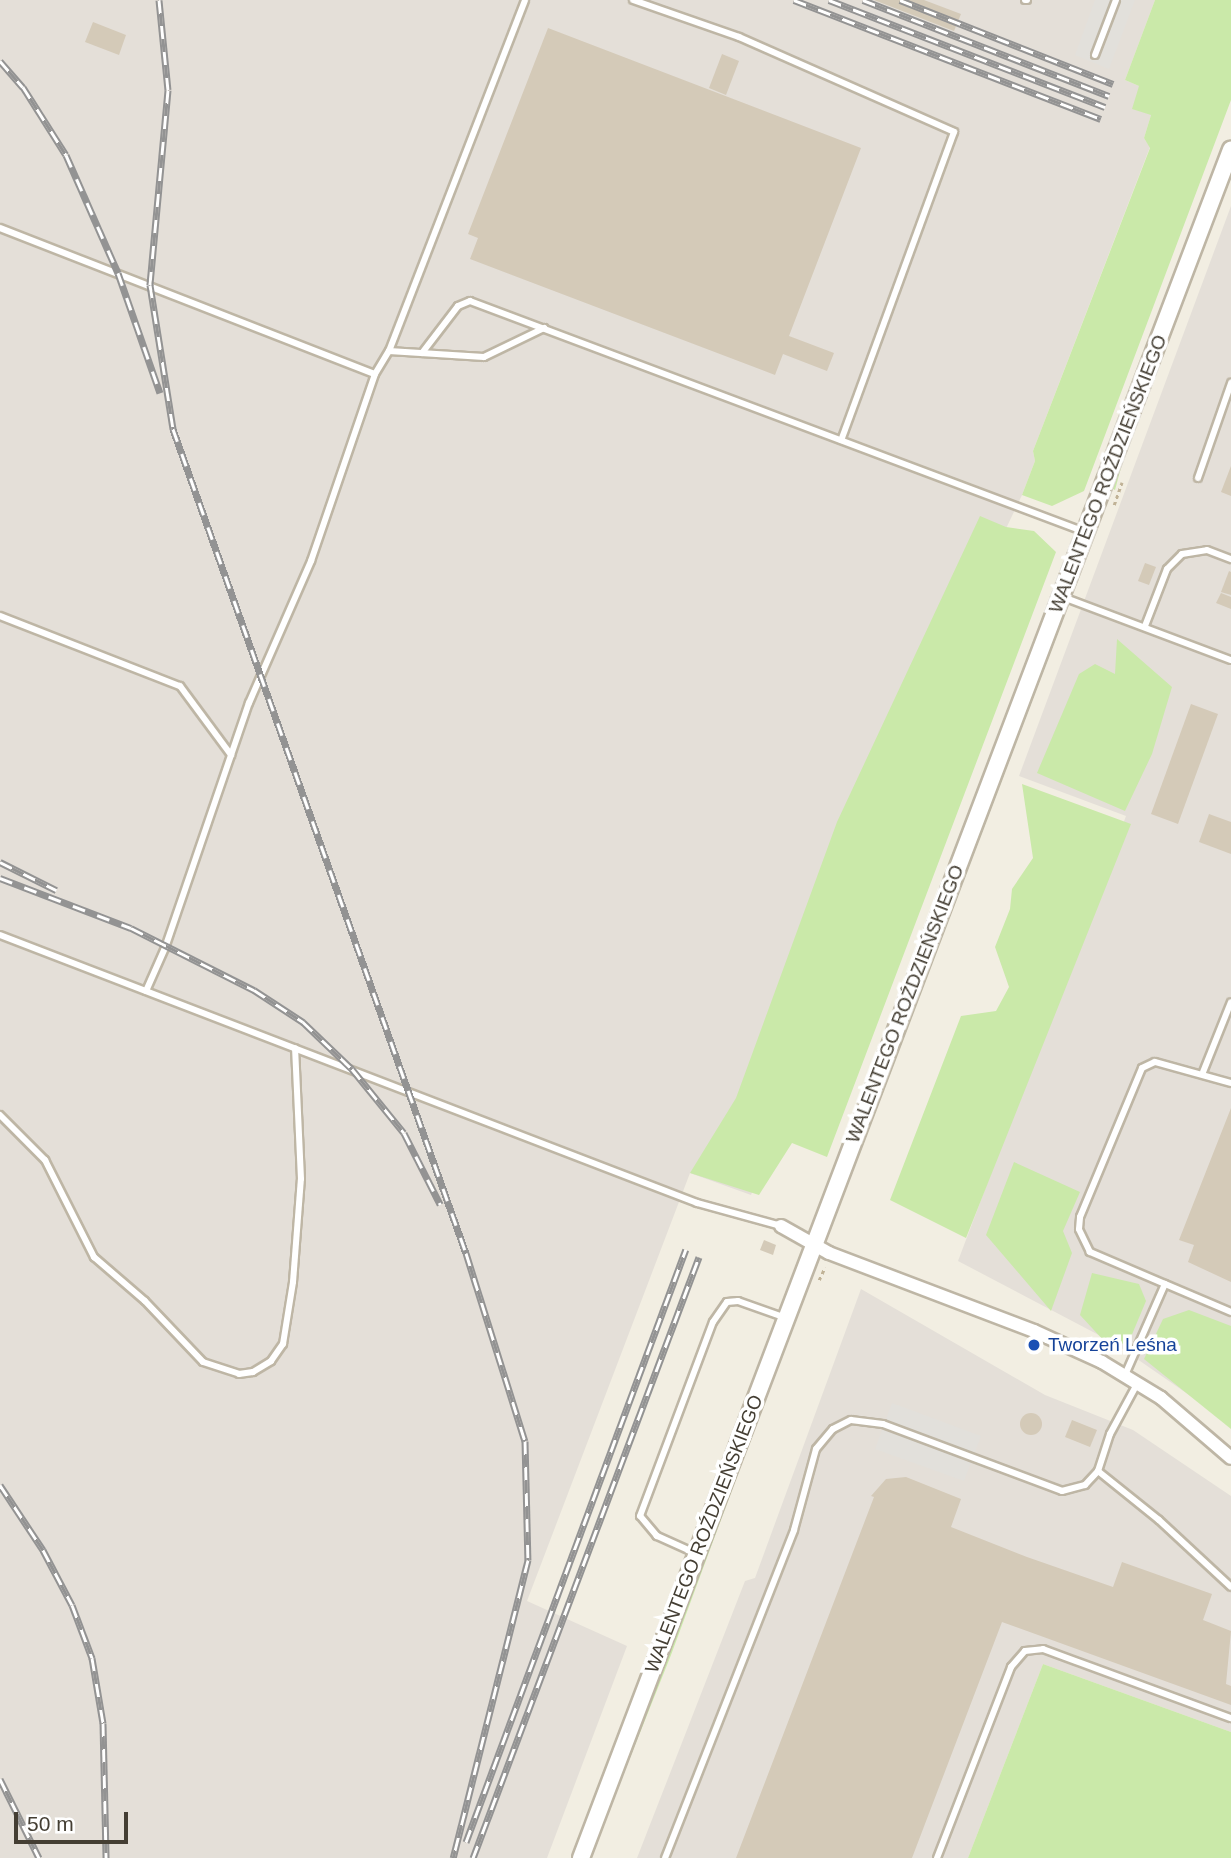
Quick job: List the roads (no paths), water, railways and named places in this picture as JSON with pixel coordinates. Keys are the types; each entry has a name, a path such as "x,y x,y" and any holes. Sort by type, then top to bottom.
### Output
{"street":[{"name":"WALENTEGO ROŹDZIEŃSKIEGO","path":"581,1858 1231,150"},
{"path":"781,1226 814,1244 1072,1347 1138,1383 1231,1458"}],"lane":[{"path":"146,991 249,703 311,561 375,374 388,351 525,0"},
{"path":"633,0 739,37 954,132 841,440"},
{"path":"1095,55 1115,0"},
{"path":"0,228 375,374"},
{"path":"422,353 458,306 470,301 1086,532"},
{"path":"388,351 484,357 544,328"},
{"path":"1198,478 1231,383"},
{"path":"1145,626 1167,569 1182,554 1207,550 1231,559"},
{"path":"1061,596 1231,660"},
{"path":"0,616 180,686 231,755"},
{"path":"0,935 697,1203 781,1226"},
{"path":"1203,1072 1231,1002"},
{"path":"0,1115 45,1160 94,1258 145,1301 203,1362 239,1374 253,1372 271,1361 283,1344 293,1282 301,1178 295,1048"},
{"path":"1231,1083 1203,1072 1155,1062 1142,1068 1080,1217 1079,1229 1090,1252 1231,1312"},
{"path":"1125,1376 1165,1284"},
{"path":"697,1553 657,1536 640,1516 713,1322 727,1302 738,1301 786,1318"},
{"path":"665,1858 793,1530 816,1449 833,1429 850,1420 883,1424 1062,1491 1085,1485 1098,1471 1110,1434 1138,1383"},
{"path":"1098,1471 1159,1520 1231,1587"},
{"path":"937,1858 1011,1667 1026,1651 1043,1649 1231,1717"}],"railway":[{"path":"159,0 168,90 150,285 173,429 466,1253 525,1441 528,1560 453,1858"},
{"path":"794,0 1101,119"},
{"path":"829,0 1105,107"},
{"path":"863,0 1109,96"},
{"path":"900,0 1113,84"},
{"path":"0,61 23,87 66,155 118,273 160,393"},
{"path":"0,862 56,890"},
{"path":"0,878 131,928 254,990 303,1022 352,1069 404,1133 440,1204"},
{"path":"466,1842 686,1249"},
{"path":"473,1858 699,1257"},
{"path":"0,1485 43,1550 72,1605 92,1658 103,1723 106,1858"},
{"path":"0,1779 39,1858"}],"place":[{"name":"Tworzeń Leśna","path":"1034,1345"}]}
